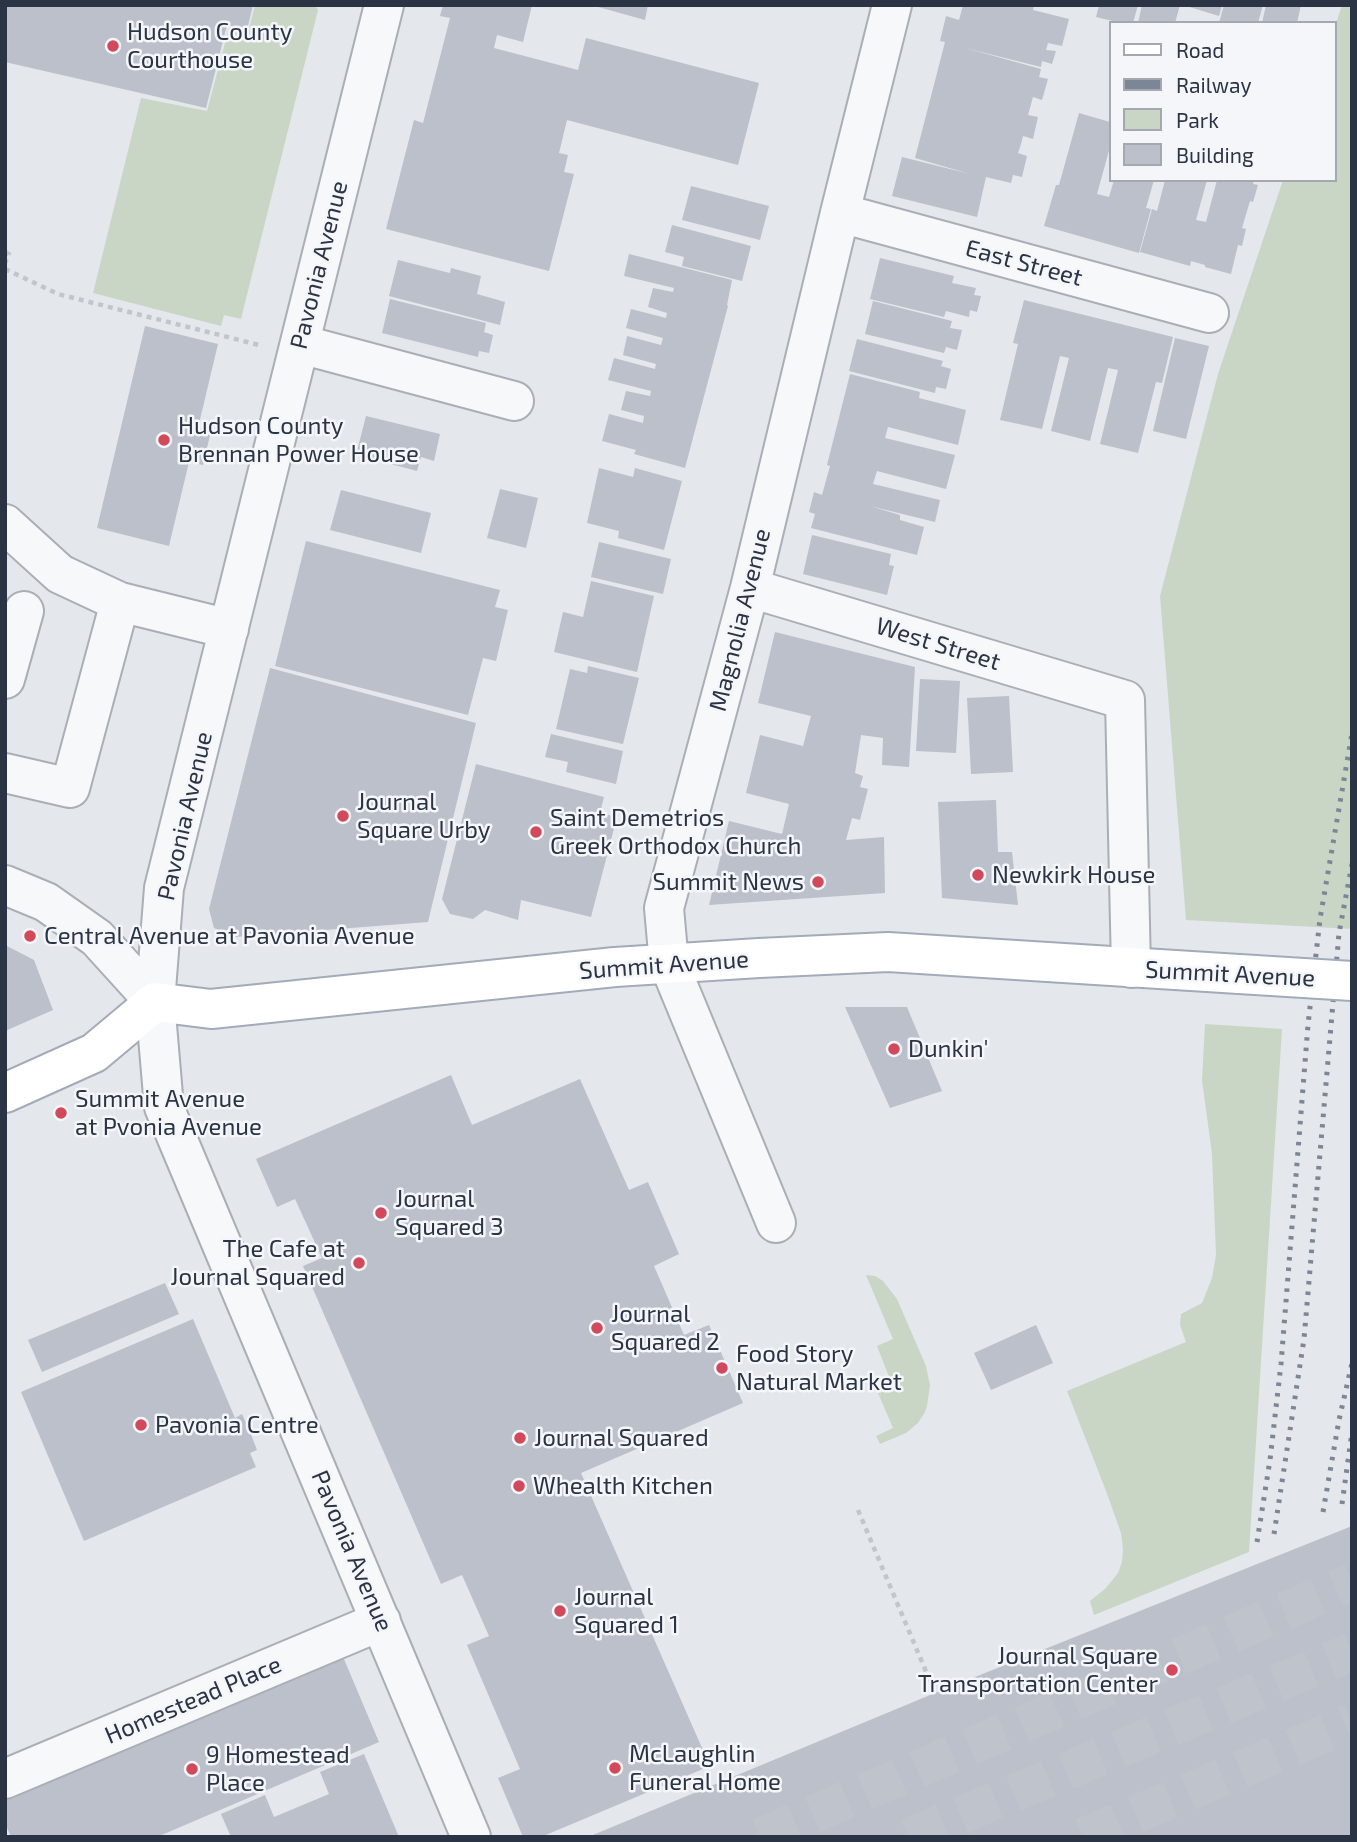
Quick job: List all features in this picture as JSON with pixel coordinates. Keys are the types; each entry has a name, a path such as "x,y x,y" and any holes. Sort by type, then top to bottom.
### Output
{"main road":[{"name":"Summit Avenue","path":"155,1002 211,1009 615,967 888,953 1352,981"},
{"path":"5,1093 94,1053 155,1002"}],"street":[{"name":"Pavonia Avenue","path":"384,5 282,345 229,629 164,888 155,1002 164,1107 471,1837"},
{"name":"Magnolia Avenue","path":"776,1223 669,964 664,908 750,588 892,5"},
{"name":"East Street","path":"840,213 1209,313"},
{"path":"282,345 514,401"},
{"path":"5,524 60,574 120,603 229,629"},
{"name":"West Street","path":"750,588 1125,700 1131,968"},
{"path":"5,773 70,788 120,603"},
{"path":"5,679 24,611"},
{"path":"5,885 46,902 97,938 155,1002"},
{"name":"Homestead Place","path":"5,1779 381,1621"}],"path":[{"path":"5,252 9,254 5,263"},
{"path":"5,269 58,294 282,345"},
{"path":"858,1510 935,1693"}],"green space":[{"path":"255,5 315,5 318,10 241,319 224,315 221,326 93,293 141,98 207,111 229,28 248,33"},
{"path":"1342,5 1352,5 1352,929 1186,920 1160,596 1218,374 1282,182 1336,182 1336,23"},
{"path":"1205,1024 1282,1029 1249,1552 1094,1615 1090,1601 1106,1588 1118,1573 1123,1549 1121,1533 1067,1391 1186,1342 1180,1325 1181,1314 1202,1303 1212,1278 1216,1255 1212,1154 1202,1080"},
{"path":"866,1275 883,1281 897,1299 926,1366 930,1385 927,1406 918,1423 906,1433 880,1444 876,1436 893,1428 878,1393 893,1387 877,1346 893,1339"}],"building":[{"name":"Hudson County Courthouse","path":"5,5 253,5 247,30 227,25 206,108 5,62"},
{"path":"443,5 532,5 523,42 497,35 494,48 578,70 586,38 759,83 738,165 567,120 559,153 568,155 564,172 574,174 549,271 386,229 414,120 423,123 450,18 440,16"},
{"path":"591,5 648,5 645,20"},
{"path":"963,5 1034,5 1033,10 1069,19 1062,46 1048,43 1046,50 1056,51 1052,64 1042,61 1041,67 965,48 1041,69 1039,77 1048,79 1042,100 1033,97 1028,115 1038,117 1033,139 1023,136 1018,153 1027,156 1022,177 1013,175 1011,183 986,177 977,217 892,196 902,157 970,174 915,158 945,42 940,41 946,16 959,20"},
{"path":"1099,5 1138,5 1134,21 1113,21 1096,17"},
{"path":"1142,5 1180,5 1176,21 1138,21"},
{"path":"1183,5 1222,5 1219,16"},
{"path":"1224,5 1263,5 1259,21 1220,21"},
{"path":"1266,5 1301,5 1297,21 1262,21"},
{"path":"1079,113 1108,121 1108,154 1097,194 1109,197 1113,182 1153,182 1146,208 1151,209 1139,253 1044,226 1056,185 1059,185"},
{"path":"1164,182 1206,182 1196,220 1206,222 1216,182 1254,182 1258,185 1253,202 1250,201 1242,228 1246,229 1242,246 1238,245 1231,274 1191,261 1190,266 1140,252 1152,209 1157,211"},
{"path":"691,186 769,206 760,240 682,220"},
{"path":"672,225 751,246 742,281 682,266 684,257 665,252"},
{"path":"629,254 732,280 728,306 685,468 634,454 636,450 602,441 609,414 643,423 644,416 621,410 626,391 650,396 651,391 608,380 614,358 655,369 656,364 623,355 627,336 661,345 663,338 626,328 631,309 666,318 667,313 648,307 653,288 673,292 674,288 624,276"},
{"path":"880,258 954,276 952,283 976,288 974,295 981,296 977,312 970,310 969,317 946,311 944,317 870,299"},
{"path":"398,260 450,273 451,268 481,276 477,294 505,302 500,325 389,296"},
{"path":"390,299 486,323 484,332 493,335 489,353 479,351 478,357 382,333"},
{"path":"1024,300 1173,337 1162,383 1156,382 1138,453 1100,444 1118,370 1108,368 1090,441 1051,431 1069,358 1060,356 1042,429 1000,420 1018,344 1013,343"},
{"path":"873,301 952,321 950,328 962,330 957,350 946,347 944,353 865,334"},
{"name":"Hudson County Brennan Power House","path":"145,326 218,344 198,428 211,431 203,465 189,462 169,546 97,528"},
{"path":"1175,338 1209,346 1186,439 1153,431"},
{"path":"857,339 943,361 941,366 951,369 946,389 936,387 935,393 849,371"},
{"path":"850,374 920,392 919,398 966,410 958,445 888,427 885,438 955,455 946,489 877,471 873,484 940,500 935,522 870,506 900,515 900,520 924,527 917,555 811,528 815,514 809,512 814,492 822,495"},
{"path":"366,416 440,434 434,461 421,457 417,471 356,455"},
{"path":"599,468 633,477 635,468 682,481 664,550 618,538 619,531 587,523"},
{"path":"500,489 538,498 526,548 487,538"},
{"path":"341,490 431,513 421,553 330,530"},
{"path":"812,535 891,554 889,565 894,566 887,595 803,574"},
{"path":"306,541 500,590 495,607 508,610 496,661 483,658 468,715 275,666"},
{"path":"599,542 671,559 663,594 591,577"},
{"path":"591,581 654,596 637,672 554,652 563,612 583,617"},
{"path":"775,632 915,667 909,767 882,765 883,738 861,735 855,773 863,776 860,787 868,789 860,820 852,818 846,840 884,837 885,893 709,905 729,821 782,834 789,804 746,793 760,735 803,746 811,716 758,703"},
{"path":"588,666 639,678 623,744 556,729 570,669 587,673"},
{"name":"Journal Square Urby","path":"270,668 476,723 428,922 235,937 214,928 209,909"},
{"path":"920,679 960,681 956,753 916,751"},
{"path":"1009,696 1013,772 971,774 967,698"},
{"path":"551,734 623,751 616,784 566,772 568,762 545,757"},
{"name":"Saint Demetrios Greek Orthodox Church","path":"476,764 604,797 600,813 617,817 591,917 521,900 518,920 485,910 473,919 450,914 442,899"},
{"name":"Newkirk House","path":"996,800 998,852 1012,852 1018,905 942,898 938,802"},
{"path":"5,945 34,960 53,1010 5,1031"},
{"name":"Dunkin'","path":"845,1007 907,1007 942,1091 890,1108"},
{"name":"Journal Squared","path":"451,1075 472,1125 580,1079 629,1190 648,1182 679,1254 654,1266 684,1335 709,1325 743,1403 581,1473 710,1766 541,1837 523,1837 498,1778 520,1769 467,1645 489,1636 462,1575 441,1584 303,1266 322,1258 295,1199 277,1207 256,1159"},
{"path":"165,1283 179,1314 42,1372 28,1340"},
{"name":"Pavonia Centre","path":"193,1319 235,1418 242,1414 250,1432 257,1450 250,1453 256,1467 84,1541 21,1392"},
{"path":"1036,1325 1053,1363 991,1390 974,1353"},
{"name":"Journal Square Transportation Center","path":"1352,1526 1352,1837 588,1837 935,1693"},
{"name":"9 Homestead Place","path":"341,1652 379,1742 157,1837 11,1837 5,1823 5,1795"},
{"path":"364,1754 399,1837 231,1837 221,1814 265,1795 274,1817 329,1794 320,1772"}],"tunnel":[{"path":"760,1837 1352,1582"},
{"path":"908,1837 1352,1652"},
{"path":"1083,1837 1352,1722"}],"railway":[{"path":"1257,1542 1281,1364 1308,1025 1320,919 1352,733"},
{"path":"1274,1534 1304,1339 1339,933 1352,864"},
{"path":"1323,1512 1352,1363"},
{"path":"1342,1504 1352,1432"}],"place":[{"name":"Hudson County Courthouse","path":"113,46"},
{"name":"Hudson County Brennan Power House","path":"164,440"},
{"name":"Journal Square Urby","path":"343,816"},
{"name":"Saint Demetrios Greek Orthodox Church","path":"536,832"},
{"name":"Newkirk House","path":"978,875"},
{"name":"Summit News","path":"818,882"},
{"name":"Central Avenue at Pavonia Avenue","path":"30,936"},
{"name":"Dunkin'","path":"894,1049"},
{"name":"Summit Avenue at Pvonia Avenue","path":"61,1113"},
{"name":"Journal Squared 3","path":"381,1213"},
{"name":"The Cafe at Journal Squared","path":"359,1263"},
{"name":"Journal Squared 2","path":"597,1328"},
{"name":"Food Story Natural Market","path":"722,1368"},
{"name":"Pavonia Centre","path":"141,1425"},
{"name":"Journal Squared","path":"520,1438"},
{"name":"Whealth Kitchen","path":"519,1486"},
{"name":"Journal Squared 1","path":"560,1611"},
{"name":"Journal Square Transportation Center","path":"1172,1670"},
{"name":"McLaughlin Funeral Home","path":"615,1768"},
{"name":"9 Homestead Place","path":"192,1769"}]}
